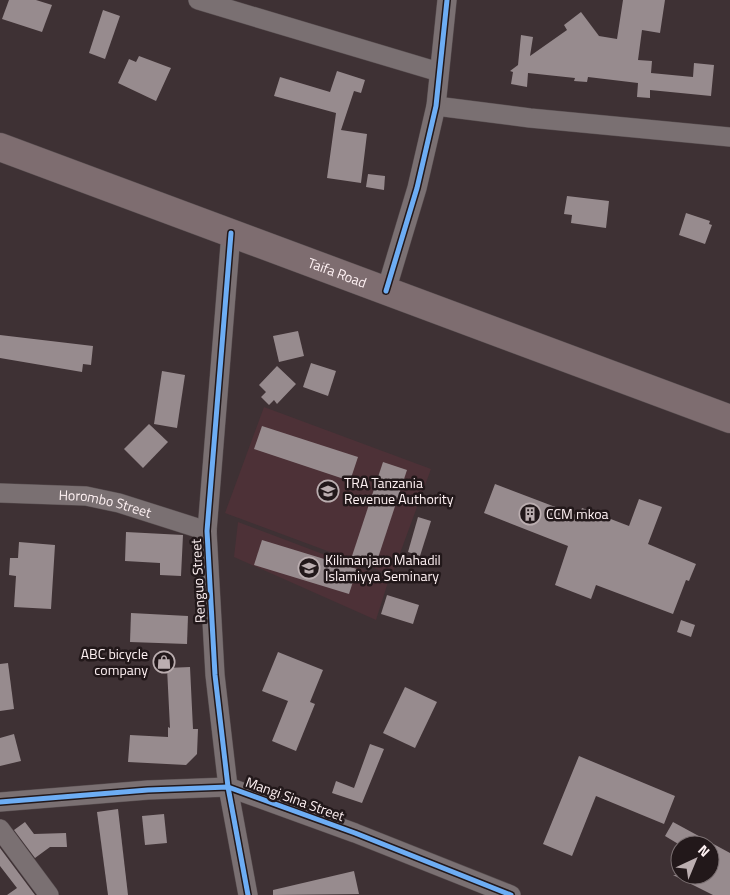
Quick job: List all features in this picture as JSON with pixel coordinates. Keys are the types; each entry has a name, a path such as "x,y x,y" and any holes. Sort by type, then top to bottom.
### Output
{"highway":[{"name":"Taifa Road","path":"0,147 730,419"}],"street":[{"path":"198,0 440,72"},
{"path":"386,291 417,188 436,106 447,0"},
{"path":"436,106 530,118 730,136"},
{"name":"Renguo Street","path":"231,233 207,531 215,675 228,787 248,895"},
{"name":"Horombo Street","path":"0,493 86,496 119,503 207,531"},
{"name":"Mangi Sina Street","path":"0,802 148,790 228,787 355,833 511,895"},
{"path":"0,829 50,895"}],"shaded area":[{"name":"TRA Tanzania Revenue Authority","path":"264,407 431,469 392,575 225,513"},
{"name":"Kilimanjaro Mahadil Islamiyya Seminary","path":"238,522 389,579 376,620 234,557"}],"building":[{"path":"9,0 36,0 52,5 42,32 2,19"},
{"path":"623,0 665,0 660,33 642,30 638,60 652,61 651,73 693,77 694,63 714,65 711,96 650,90 650,98 637,97 638,83 588,77 587,82 574,81 575,78 528,73 527,87 511,84 513,72 510,71 518,65 521,35 533,37 530,56 567,30 564,25 581,12 599,36 617,39"},
{"path":"103,10 120,16 105,59 89,53"},
{"path":"139,56 171,68 156,101 118,83 129,59 136,62"},
{"path":"337,71 365,80 361,93 354,91 341,130 367,134 361,183 327,178 336,113 274,96 280,77 330,92"},
{"path":"368,174 385,176 384,190 366,187"},
{"path":"567,196 609,201 606,228 571,223 572,215 564,214"},
{"path":"686,213 710,221 709,224 712,225 705,244 679,235"},
{"path":"298,331 304,356 279,362 273,336"},
{"path":"0,335 93,346 91,365 83,364 82,372 0,358"},
{"path":"311,363 336,371 328,396 303,387"},
{"path":"277,366 296,384 277,404 274,400 269,405 261,397 266,392 259,385"},
{"path":"162,371 185,375 177,428 154,424"},
{"path":"149,424 168,442 143,468 124,449"},
{"name":"TRA Tanzania Revenue Authority","path":"262,426 358,457 350,481 254,449"},
{"path":"383,462 407,470 376,564 352,556"},
{"path":"495,484 579,516 582,508 629,526 639,499 662,507 648,544 696,564 689,581 686,580 673,614 596,585 591,599 555,585 568,546 484,513"},
{"path":"418,517 431,521 420,556 408,552"},
{"path":"126,532 183,535 181,576 160,575 160,563 125,561"},
{"path":"262,540 357,569 349,594 254,565"},
{"path":"19,542 55,545 51,609 14,607 16,576 9,575 10,558 18,558"},
{"path":"387,595 419,605 413,624 381,614"},
{"path":"131,613 188,616 187,644 130,642"},
{"path":"681,620 695,625 691,637 677,632"},
{"path":"278,652 323,670 310,702 315,704 296,751 272,741 288,701 262,691"},
{"path":"8,663 14,709 0,711 0,664"},
{"path":"190,667 193,729 198,729 197,754 186,765 128,762 130,735 168,737 168,727 170,728 167,668"},
{"path":"405,687 437,702 415,748 383,733"},
{"path":"14,734 21,761 0,766 0,738"},
{"path":"370,744 384,749 362,803 332,793 336,781 354,788"},
{"path":"579,756 675,796 664,824 596,796 572,856 543,844"},
{"path":"118,809 128,895 108,895 97,812"},
{"path":"164,814 167,843 145,845 142,816"},
{"path":"25,822 34,834 66,833 67,847 50,847 35,858 14,830"},
{"path":"673,822 697,835 670,835 670,839 665,836"},
{"path":"0,848 35,895 7,895 17,888 0,866"},
{"path":"720,848 730,853 730,895 713,895 693,885 720,885"},
{"path":"354,871 359,894 273,895 273,890"}],"cycle path":[{"path":"386,291 417,188 436,106 447,0"},
{"path":"231,233 207,531 215,675 228,787 248,895"},
{"path":"0,802 148,790 228,787 355,833 511,895"}],"place":[{"name":"TRA Tanzania Revenue Authority","path":"328,491"},
{"name":"CCM mkoa","path":"530,514"},
{"name":"Kilimanjaro Mahadil Islamiyya Seminary","path":"309,568"},
{"name":"ABC bicycle company","path":"164,662"}]}
